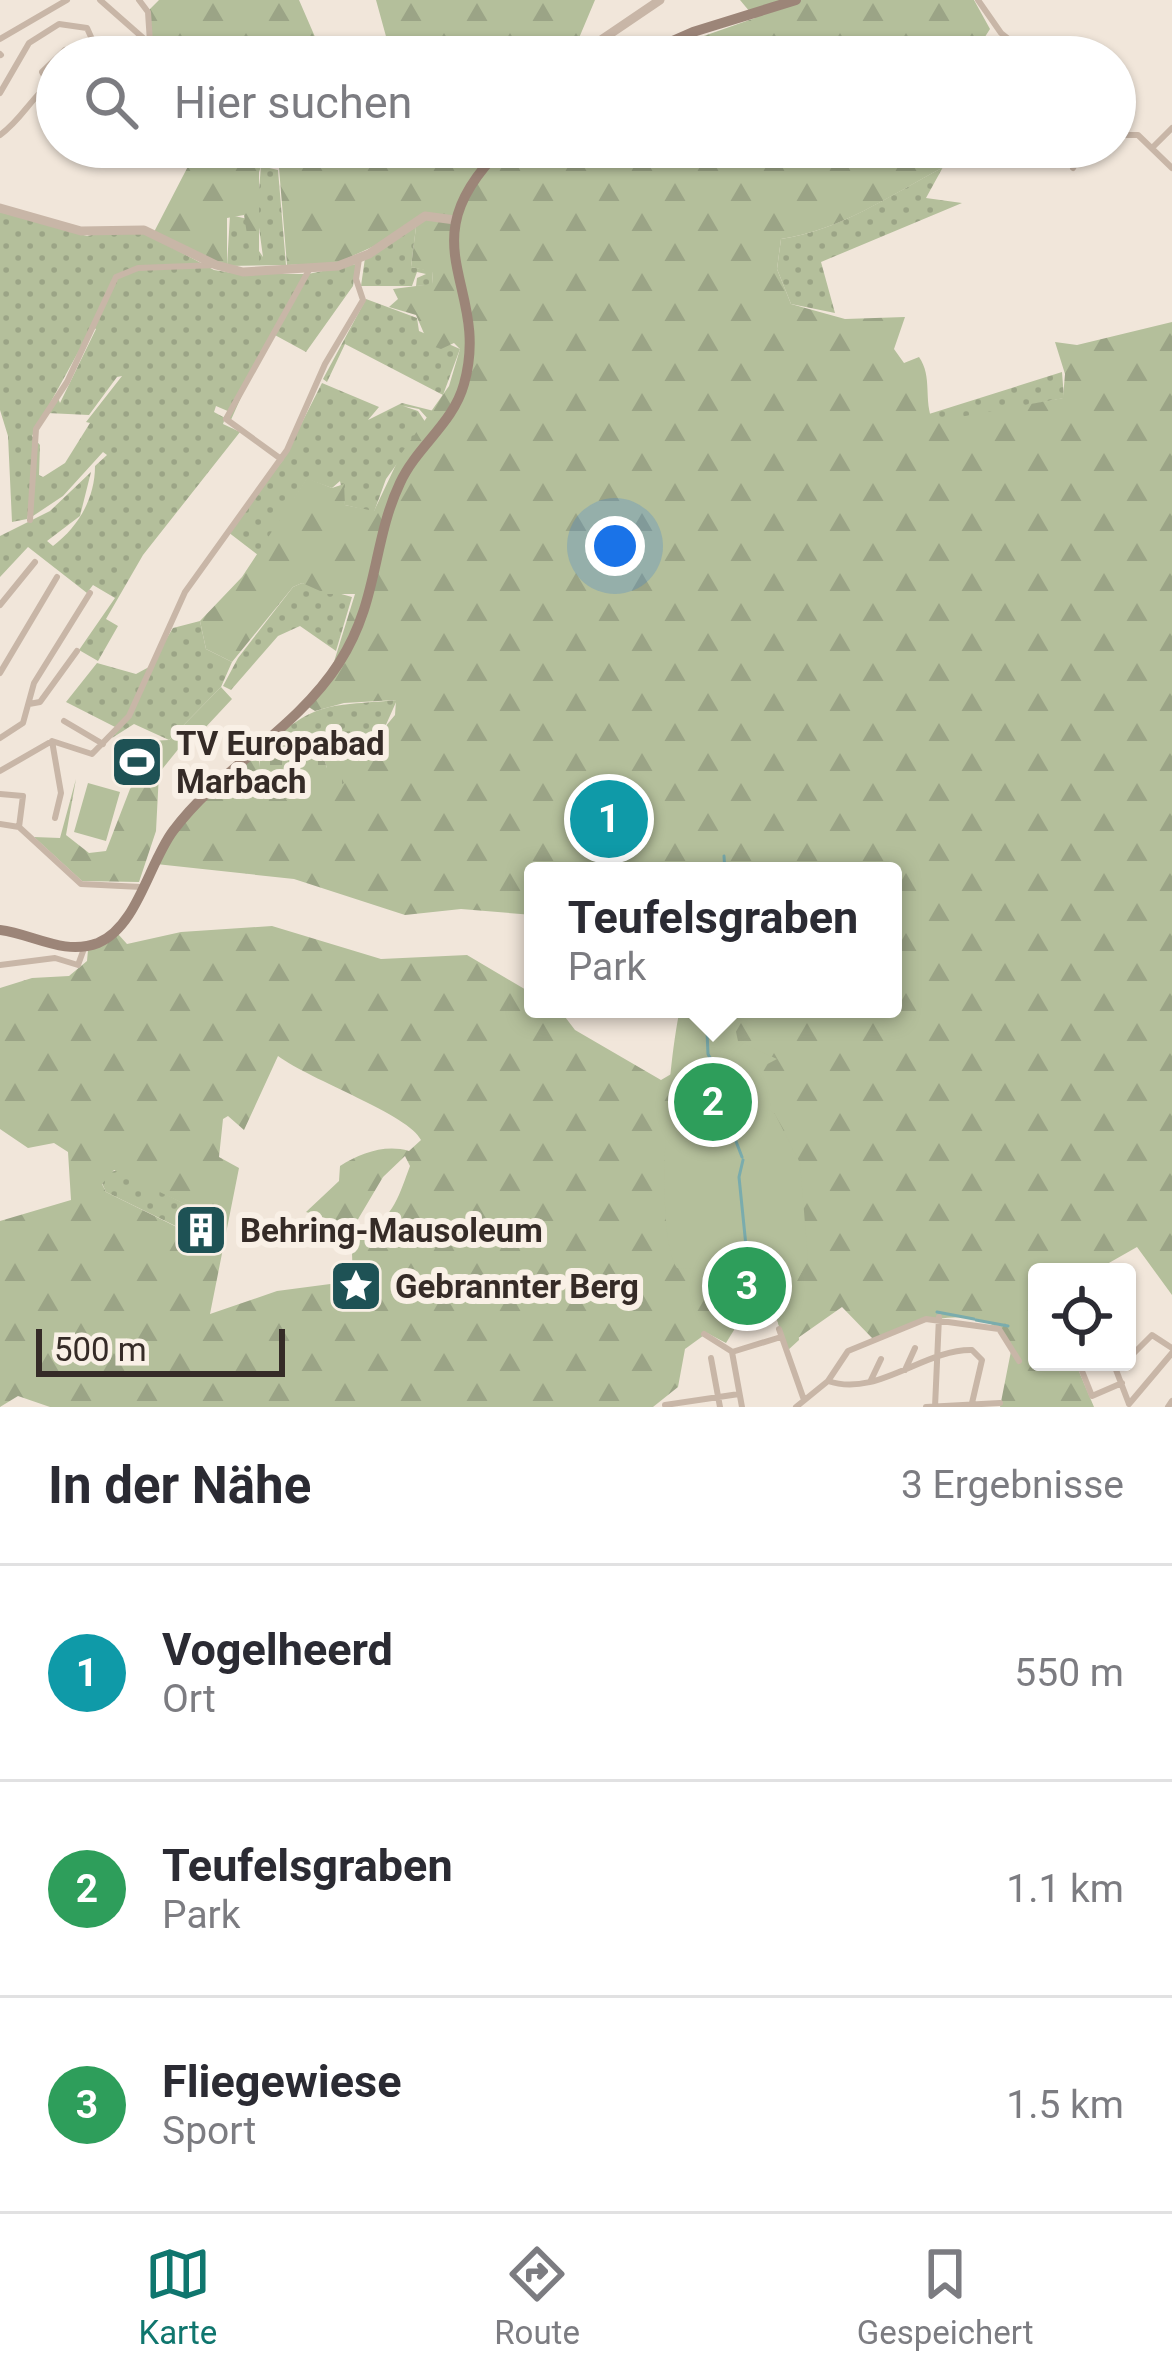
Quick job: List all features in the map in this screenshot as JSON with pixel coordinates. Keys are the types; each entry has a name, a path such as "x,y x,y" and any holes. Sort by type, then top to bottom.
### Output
{"main road":[{"path":"684,36 796,0"},
{"path":"0,930 65,947 86,946 116,929 186,815 316,695 344,656 370,602 398,488 449,417 464,385 470,336 454,270 455,220 466,191 485,168"}],"street":[{"path":"0,39 67,0"},
{"path":"100,0 141,36"},
{"path":"139,0 148,11 150,36"},
{"path":"607,36 660,0"},
{"path":"978,0 1006,36"},
{"path":"40,36 59,24 87,28 91,36"},
{"path":"0,93 36,39"},
{"path":"0,135 22,119 36,94"},
{"path":"1152,148 1172,128"},
{"path":"1136,135 1172,168"},
{"path":"0,208 81,231 144,230 216,265 244,272 309,270 359,259 425,216 455,220"},
{"path":"52,741 86,754 129,716 185,592 281,459 334,348 364,300 356,279 359,259"},
{"path":"30,520 36,429 67,382 116,277 133,268 216,265"},
{"path":"281,459 226,418 309,270"},
{"path":"0,605 34,562"},
{"path":"0,674 57,577"},
{"path":"0,738 19,728 55,645 90,593"},
{"path":"28,704 40,702 77,651"},
{"path":"64,721 105,742"},
{"path":"0,770 52,741"},
{"path":"52,741 62,793 56,818"},
{"path":"0,794 24,797 19,827"},
{"path":"0,824 19,827 81,884 141,887"},
{"path":"2,964 59,958 78,964 86,946"},
{"path":"935,1406 939,1317"},
{"path":"796,1407 827,1381 851,1349 939,1317 1000,1329 1018,1361"},
{"path":"732,1352 780,1333 804,1400"},
{"path":"704,1334 732,1352 742,1407"},
{"path":"1130,1406 1172,1351 1152,1335 1136,1351"},
{"path":"905,1370 915,1348"},
{"path":"827,1381 871,1380 937,1355 978,1353 982,1360 969,1404"},
{"path":"711,1358 720,1407"},
{"path":"871,1380 881,1359"},
{"path":"1082,1371 1092,1396 1122,1383"},
{"path":"1117,1371 1130,1406"},
{"path":"665,1405 740,1394"},
{"path":"926,1407 1000,1403"}],"green space":[{"path":"159,0 299,0 315,36 150,36 149,10"},
{"path":"376,0 595,0 580,36 386,36"},
{"path":"740,0 974,0 990,29 986,36 704,36 755,18"},
{"path":"187,168 260,168 259,262 251,260 244,215 227,218 227,266 154,232"},
{"path":"261,168 278,170 286,265 227,266 230,215 248,219 249,236 263,257 257,213"},
{"path":"279,168 942,168 844,220 781,239 777,269 791,304 845,319 905,317 894,349 904,363 919,357 933,422 1063,398 1065,374 1055,342 1077,345 1172,322 1172,1295 1137,1247 1109,1263 1028,1263 1028,1371 1079,1371 1094,1407 1000,1407 1012,1346 1001,1331 967,1318 927,1321 873,1339 842,1307 785,1347 769,1292 748,1258 731,1266 734,1330 726,1343 707,1333 685,1349 678,1387 653,1407 50,1407 18,1396 0,1407 0,1221 71,1200 68,1152 54,1143 28,1148 0,1129 0,988 32,978 69,976 87,961 88,950 118,934 127,944 181,932 272,926 381,959 467,955 524,989 524,1018 566,1018 575,1030 661,1080 673,1073 680,1018 902,1018 902,862 524,862 524,914 461,909 405,915 294,879 156,864 179,825 258,752 261,782 284,783 288,790 327,768 316,735 385,727 395,715 396,700 344,703 315,711 307,706 333,665 355,594 327,594 302,583 293,587 232,662 206,649 200,621 242,577 307,478 332,488 344,484 345,505 374,511 401,454 449,386 460,349 454,343 441,349 429,345 416,315 389,307 398,299 393,289 432,284 433,272 411,267 416,227 337,263 287,265","holes":["278,1056 379,1109 421,1140 409,1151 373,1151 340,1166 339,1181 306,1212 351,1226 353,1281 277,1291 210,1314 239,1168 219,1157 223,1119 228,1116 244,1130","405,1156 410,1166 389,1212 364,1230 354,1226 383,1177","114,1170 195,1209 207,1225 195,1236 106,1192 102,1184"]},
{"path":"942,168 926,198 962,203 821,262 835,313 791,304 777,269 781,239 844,220"},
{"path":"0,212 87,236 113,230 145,233 214,270 239,274 308,274 356,264 353,286 306,352 273,334 304,283 265,344 230,422 230,412 216,406 214,412 225,418 223,424 240,432 143,555 106,619 118,626 98,661 79,650 115,598 93,585 87,593 28,547 0,577 0,536 50,511 91,472 80,515 92,490 95,466 107,455 103,452 63,496 33,516 32,501 27,519 12,522 8,436 0,410","holes":["92,327 96,329 60,403 58,398 47,413 89,415 122,376 86,422 90,423 65,463 43,477 39,475 40,445 32,436","79,517 53,546 47,541"]},
{"path":"416,227 411,267 433,271 432,285 416,286 417,278 426,274 417,272 412,286 361,286 365,258"},
{"path":"366,299 417,318 419,331 460,349 443,395 345,344 327,382 323,379"},
{"path":"1062,372 1064,398 941,423 932,422 929,414"},
{"path":"322,383 379,407 368,420 402,403 434,411 428,419 419,409 403,406 418,411 426,423 386,479 374,512 345,505 340,481 332,488 307,479 258,555 228,532 283,460"},
{"path":"302,583 352,597 336,651 300,626 278,636 231,690 223,686 238,658 293,587"},
{"path":"200,621 206,649 232,662 221,687 169,740 134,724 112,738 119,729 66,702 97,663 136,674 149,667 173,628"},
{"path":"221,687 232,699 204,729 193,731 159,773 156,831 139,882 82,881 34,837 60,838 76,779 66,835 89,853 106,851 130,789 157,753 150,741 169,740"},
{"path":"397,700 385,727 298,740 283,736 262,755 258,752 294,723 322,709"},
{"path":"316,735 327,768 337,769 344,783 293,809 283,795 288,790 284,784 258,779 260,757 283,736 298,740"},
{"path":"88,783 120,792 106,841 74,832"},
{"path":"679,1018 733,1018 738,1041 777,1059 730,1084 775,1114 800,1163 808,1260 795,1285 799,1340 787,1351 758,1259 749,1250 736,1248 709,1266 677,1268 670,1248 665,1183"},
{"path":"118,1170 195,1209 207,1225 196,1236 106,1192 102,1183 107,1173"}],"waterway":[{"path":"724,856 724,862"},
{"path":"706,1018 708,1054 724,1085 729,1123 742,1157"},
{"path":"743,1160 739,1177 746,1246"},
{"path":"937,1312 974,1319"},
{"path":"976,1320 1008,1326"}],"place":[{"name":"TV Europabad Marbach","path":"137,762"},
{"name":"Vogelheerd","path":"609,819"},
{"name":"Teufelsgraben","path":"713,1102"},
{"name":"Behring-Mausoleum","path":"201,1230"},
{"name":"Gebrannter Berg","path":"356,1286"},
{"name":"Fliegewiese","path":"747,1286"}]}
